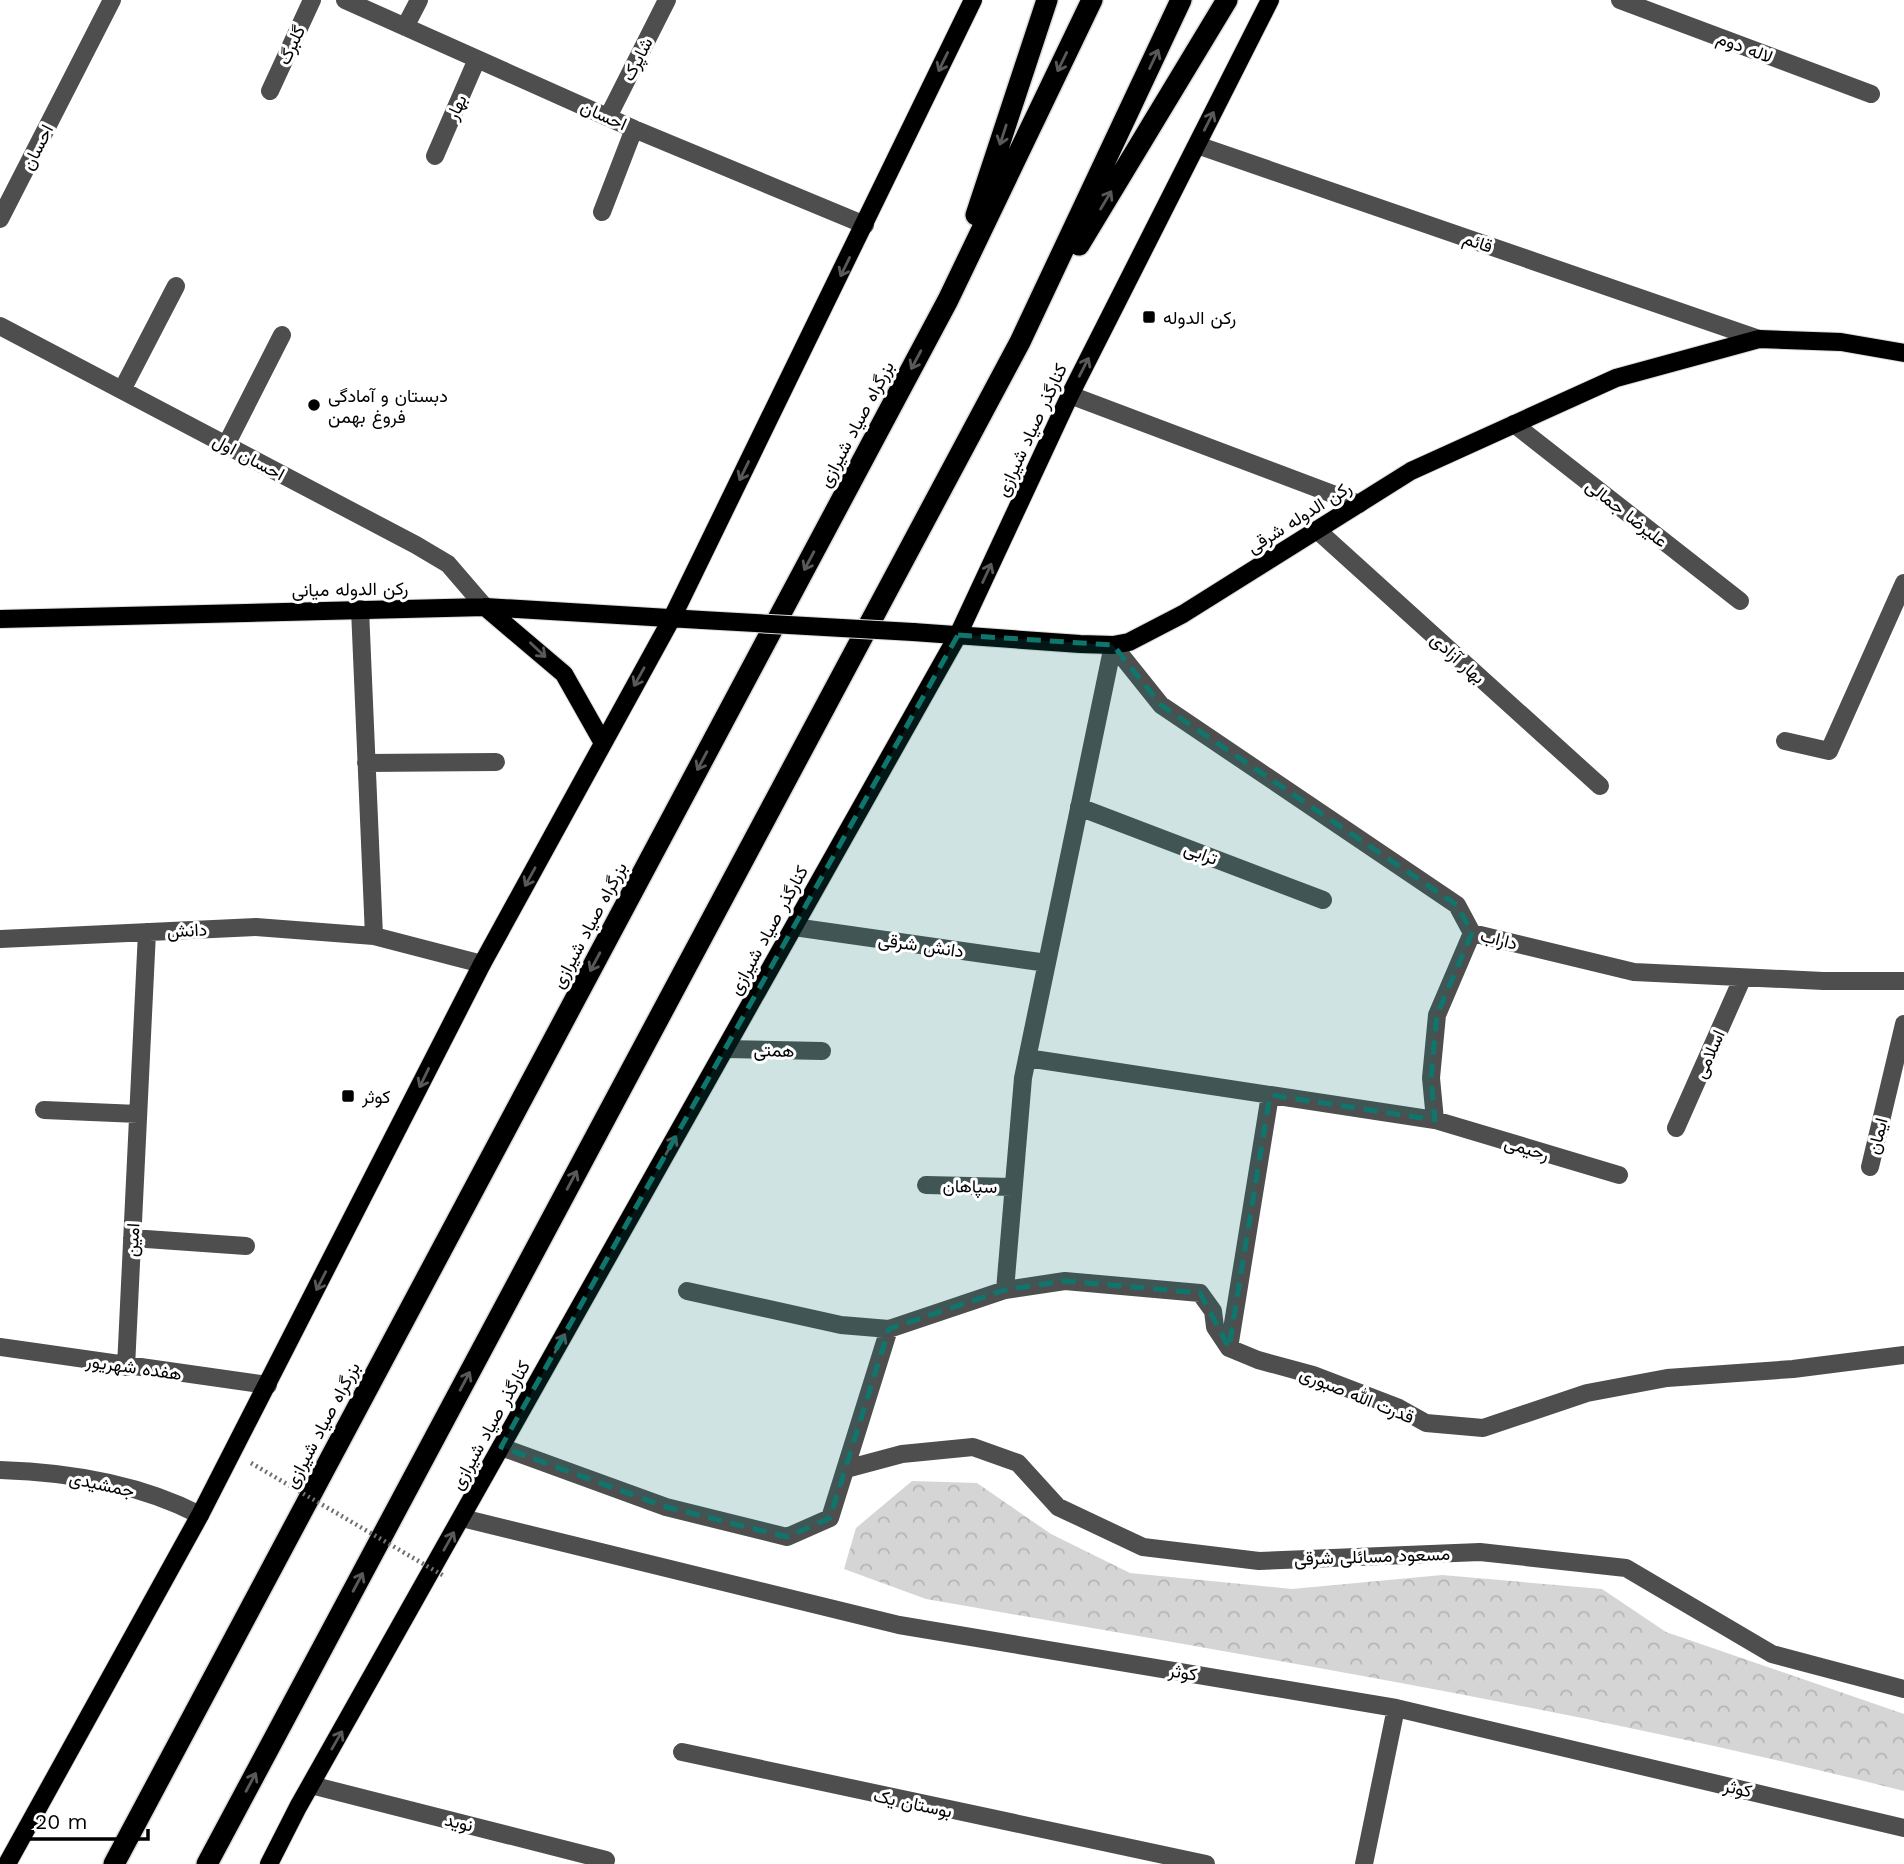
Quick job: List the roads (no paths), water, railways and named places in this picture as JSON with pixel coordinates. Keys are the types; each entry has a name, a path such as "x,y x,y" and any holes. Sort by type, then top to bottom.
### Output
{"highway":[{"path":"948,300 1047,0"},
{"name":"بزرگراه صیاد شیرازی","path":"114,1864 948,300 1091,0"},
{"path":"207,1864 1020,342 1181,0"},
{"path":"1020,342 1227,0"}],"main road":[{"path":"7,1864 200,1515 482,964 672,618 973,0"},
{"name":"کنارگذر صیاد شیرازی","path":"269,1864 958,635 1070,395 1270,0"},
{"name":"رکن الدوله شرقی","path":"702,620 1113,645 1129,642 1183,614 1411,471 1616,378 1759,339 1840,342 1904,353"},
{"path":"485,607 564,674 603,743"},
{"name":"رکن الدوله میانی","path":"0,619 485,607 702,620"}],"street":[{"name":"احسان","path":"0,219 112,0"},
{"name":"گلبرگ","path":"270,91 312,0"},
{"name":"احسان","path":"345,0 634,129 865,225"},
{"path":"405,27 419,0"},
{"name":"شاپرک","path":"608,117 667,0"},
{"name":"لاله دوم","path":"1620,0 1871,94"},
{"name":"بهار","path":"435,156 477,59"},
{"path":"602,212 634,129"},
{"name":"قائم","path":"1197,145 1759,339"},
{"path":"122,390 176,286"},
{"name":"احسان اول","path":"0,326 448,564 485,607"},
{"path":"226,445 282,335"},
{"path":"1070,395 1359,504"},
{"name":"علیرضا جمالی","path":"1514,424 1740,601"},
{"name":"بهار آزادی","path":"1317,530 1600,786"},
{"path":"1785,741 1829,751 1904,583"},
{"path":"360,609 374,936"},
{"path":"1005,1290 1027,1058 1113,645"},
{"name":"داراب","path":"1113,645 1161,705 1457,905 1472,933 1634,972 1742,979 1904,981"},
{"path":"366,763 496,762"},
{"name":"ترابی","path":"1079,807 1323,900"},
{"name":"دانش","path":"0,939 256,927 374,936 482,964"},
{"name":"دانش شرقی","path":"794,927 1047,963"},
{"name":"امین","path":"126,1367 147,932"},
{"path":"1435,1120 1431,1077 1437,1015 1472,933"},
{"name":"اسلامی","path":"1676,1128 1742,979"},
{"name":"ایمان","path":"1870,1167 1904,1024"},
{"name":"همتی","path":"725,1049 822,1051"},
{"name":"رحیمی","path":"1027,1058 1435,1120 1619,1175"},
{"path":"1229,1348 1270,1095"},
{"path":"44,1111 138,1114"},
{"name":"سپاهان","path":"926,1185 1013,1187"},
{"path":"132,1237 246,1246"},
{"path":"687,1291 841,1325 889,1329 1005,1290 1065,1281 1200,1293 1213,1311 1215,1327 1229,1348"},
{"path":"501,1447 666,1507 787,1537 830,1518 889,1329"},
{"name":"هفده شهریور","path":"0,1347 126,1367 268,1385"},
{"name":"قدرت الله صبوری","path":"1229,1348 1258,1360 1313,1375 1399,1408 1426,1423 1483,1428 1587,1393 1654,1381 1793,1369 1904,1355"},
{"name":"مسعود مسائلی شرقی","path":"846,1469 902,1454 973,1447 1017,1463 1058,1507 1143,1547 1259,1561 1480,1552 1626,1568 1772,1654 1904,1689"},
{"name":"جمشیدی","path":"0,1470 39,1471 116,1485 172,1500 200,1515"},
{"name":"کوثر","path":"462,1518 899,1625 1396,1708 1904,1828"},
{"path":"1364,1864 1396,1708"},
{"name":"بوستان یک","path":"682,1752 1142,1858 1206,1864"},
{"name":"نوید","path":"311,1785 606,1860"}],"place":[{"name":"رکن الدوله","path":"1149,317"},
{"name":"دبستان و آمادگی فروغ بهمن","path":"314,405"},
{"name":"کوثر","path":"348,1096"}]}
